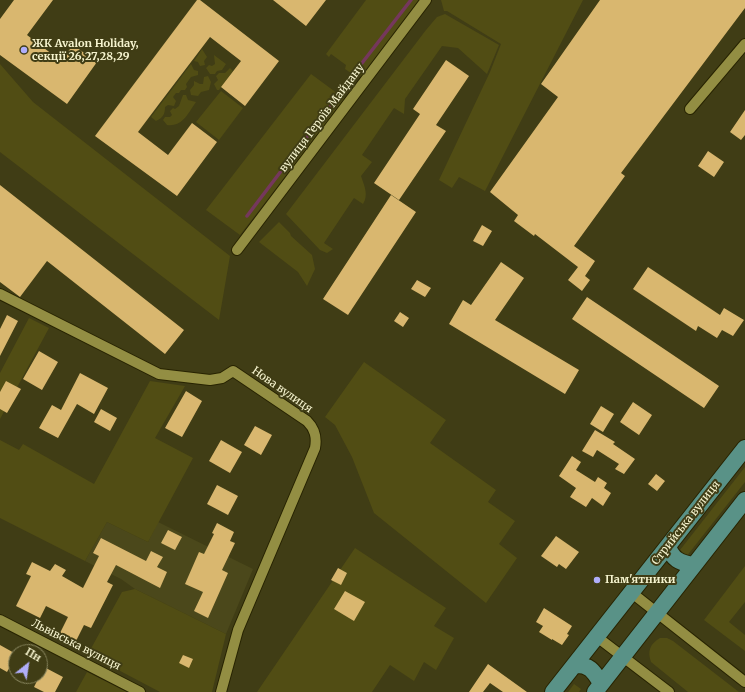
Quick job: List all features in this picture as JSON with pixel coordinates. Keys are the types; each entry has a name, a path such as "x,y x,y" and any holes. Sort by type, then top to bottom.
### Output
{"main road":[{"name":"Стрийська вулиця","path":"553,692 745,448"},
{"path":"598,688 745,500"},
{"path":"668,546 671,554 677,560 693,566"},
{"path":"575,664 582,664 590,668 598,688"}],"street":[{"name":"вулиця Героїв Майдану","path":"237,250 426,0"},
{"path":"690,109 745,44"},
{"name":"Нова вулиця","path":"0,294 159,374 210,380 222,378 233,371 307,422 314,430 316,442 315,448 238,630 221,692"},
{"path":"632,593 745,682"},
{"name":"Львівська вулиця","path":"0,620 140,692"},
{"path":"597,637 669,692"}],"shaded area":[{"path":"366,0 421,0 364,75 357,77 345,69 346,65 331,54 329,57 326,54"},
{"path":"441,0 583,0 485,191 459,177 452,188 439,180 490,72 501,44 447,11 444,11"},
{"path":"445,14 499,45 487,74 458,48 442,46 405,99 404,114 394,108 362,155 372,162 361,176 365,186 365,201 363,204 354,198 324,243 333,249 327,253 320,250 286,214 426,30 437,17"},
{"path":"202,49 207,57 204,61 205,65 200,66 198,62 194,61"},
{"path":"214,55 226,64 222,70 217,71 215,74 210,74 206,68 209,65 212,66 215,64"},
{"path":"0,64 33,102 230,256 219,320 0,152"},
{"path":"191,64 194,70 198,71 198,75 191,77 186,84 187,87 185,90 181,90 179,93 176,93 173,97 176,101 174,106 168,105 165,107 163,116 156,121 151,117"},
{"path":"230,68 233,71 219,90 217,90 214,84 218,80 216,76 219,73 225,73"},
{"path":"311,74 345,99 240,235 206,210"},
{"path":"208,76 211,82 209,90 201,92 198,96 191,95 190,90 194,85 194,81 203,84 204,77"},
{"path":"221,91 243,108 219,140 196,122"},
{"path":"183,95 186,95 188,100 196,102 188,115 181,122 173,125 167,125 163,120 165,117 170,117 172,115 170,111 179,106"},
{"path":"279,222 291,236 312,255 315,269 307,286 298,272 259,242"},
{"path":"29,318 49,328 0,419 0,373"},
{"path":"364,362 446,420 430,443 496,490 488,502 515,521 499,544 517,558 486,603 374,513 352,457 335,425 325,417"},
{"path":"150,381 185,386 155,438 193,458 148,542 107,522 85,561 0,518 0,440 19,450 23,444 94,484"},
{"path":"745,467 745,482 686,557 680,550"},
{"path":"107,522 148,542 158,522 253,569 226,634 135,589 121,579 85,561"},
{"path":"355,548 446,608 434,626 454,638 436,670 424,662 414,681 390,665 372,692 257,692"},
{"path":"745,566 745,602 729,622 745,635 745,651 704,620"},
{"path":"135,589 226,634 212,692 160,692 88,654 122,592"},
{"path":"660,638 667,638 673,641 739,692 688,692 651,662 649,654 650,648"},
{"path":"87,672 127,692 76,692"},
{"path":"574,684 581,689 579,692 568,692"}],"building":[{"name":"ЖК Avalon Holiday, секції 26,27,28,29","path":"14,0 53,0 27,35 61,61 73,45 97,62 67,104 0,55 0,19"},
{"path":"197,0 200,0 279,61 245,106 221,87 241,61 210,37 159,104 138,132 168,155 192,123 217,142 177,196 95,136"},
{"path":"273,0 326,0 306,26"},
{"path":"600,0 745,0 745,8 621,173 625,176 574,246 595,261 585,276 590,280 582,291 568,280 578,267 535,234 534,236 514,221 518,215 490,192 558,97 541,84"},
{"path":"446,60 469,76 436,125 446,131 399,200 374,183 420,114 413,109"},
{"path":"745,110 745,135 741,140 730,132"},
{"path":"708,151 724,162 714,177 698,166"},
{"path":"0,185 184,330 165,354 47,261 20,297 0,282"},
{"path":"391,195 416,212 348,315 323,299"},
{"path":"482,225 492,231 483,246 473,241"},
{"path":"501,262 524,278 495,320 579,370 565,394 449,324 463,300 471,305"},
{"path":"648,267 720,315 724,308 744,320 733,336 722,330 717,338 698,326 696,331 633,289"},
{"path":"417,280 431,288 425,297 411,289"},
{"path":"587,297 719,386 704,408 572,319"},
{"path":"400,312 409,318 403,327 394,321"},
{"path":"7,315 18,321 0,356 0,329"},
{"path":"39,351 58,362 42,390 23,379"},
{"path":"80,373 108,388 94,414 77,404 58,438 39,428 52,405 61,410"},
{"path":"6,381 21,389 7,413 0,409 0,392"},
{"path":"186,391 202,401 182,437 165,428"},
{"path":"633,402 652,415 639,435 620,422"},
{"path":"601,406 614,414 603,432 590,424"},
{"path":"101,409 117,418 110,431 94,422"},
{"path":"255,426 272,435 261,455 244,445"},
{"path":"595,430 615,442 613,444 635,459 624,474 615,469 619,464 597,450 593,457 582,451"},
{"path":"221,440 242,452 230,473 209,461"},
{"path":"572,456 581,462 576,470 595,482 598,477 607,483 604,488 611,493 603,506 592,498 586,507 570,497 576,488 559,476"},
{"path":"656,474 665,481 657,491 648,484"},
{"path":"217,485 238,496 228,515 207,504"},
{"path":"217,523 234,532 230,541 235,543 222,570 228,573 208,618 194,611 203,592 185,584 199,552 204,554 214,534 212,533"},
{"path":"168,530 182,537 175,550 161,543"},
{"path":"556,536 579,552 566,569 559,564 557,567 541,556"},
{"path":"101,538 146,561 151,551 163,557 157,567 167,572 160,588 116,565 107,582 113,585 91,628 84,625 76,641 60,633 68,617 46,606 40,618 16,606 31,576 26,574 32,562 50,571 55,564 66,570 62,576 83,588 99,556 93,553"},
{"path":"338,568 347,573 341,585 331,580"},
{"path":"345,591 365,602 354,621 334,609"},
{"path":"544,608 572,626 567,634 569,635 562,645 539,632 543,626 536,622"},
{"path":"0,645 8,650 8,670 7,672 0,668"},
{"path":"183,655 193,659 189,668 179,663"},
{"path":"488,664 527,692 503,692 490,683 483,692 469,692"},
{"path":"48,669 63,677 55,692 44,692 34,687 36,684 48,684"}],"waterway":[{"path":"355,72 411,0"},
{"path":"247,216 338,96"}],"place":[{"name":"ЖК Avalon Holiday, секції 26,27,28,29","path":"24,50"},
{"name":"Пам'ятники","path":"597,580"}]}
